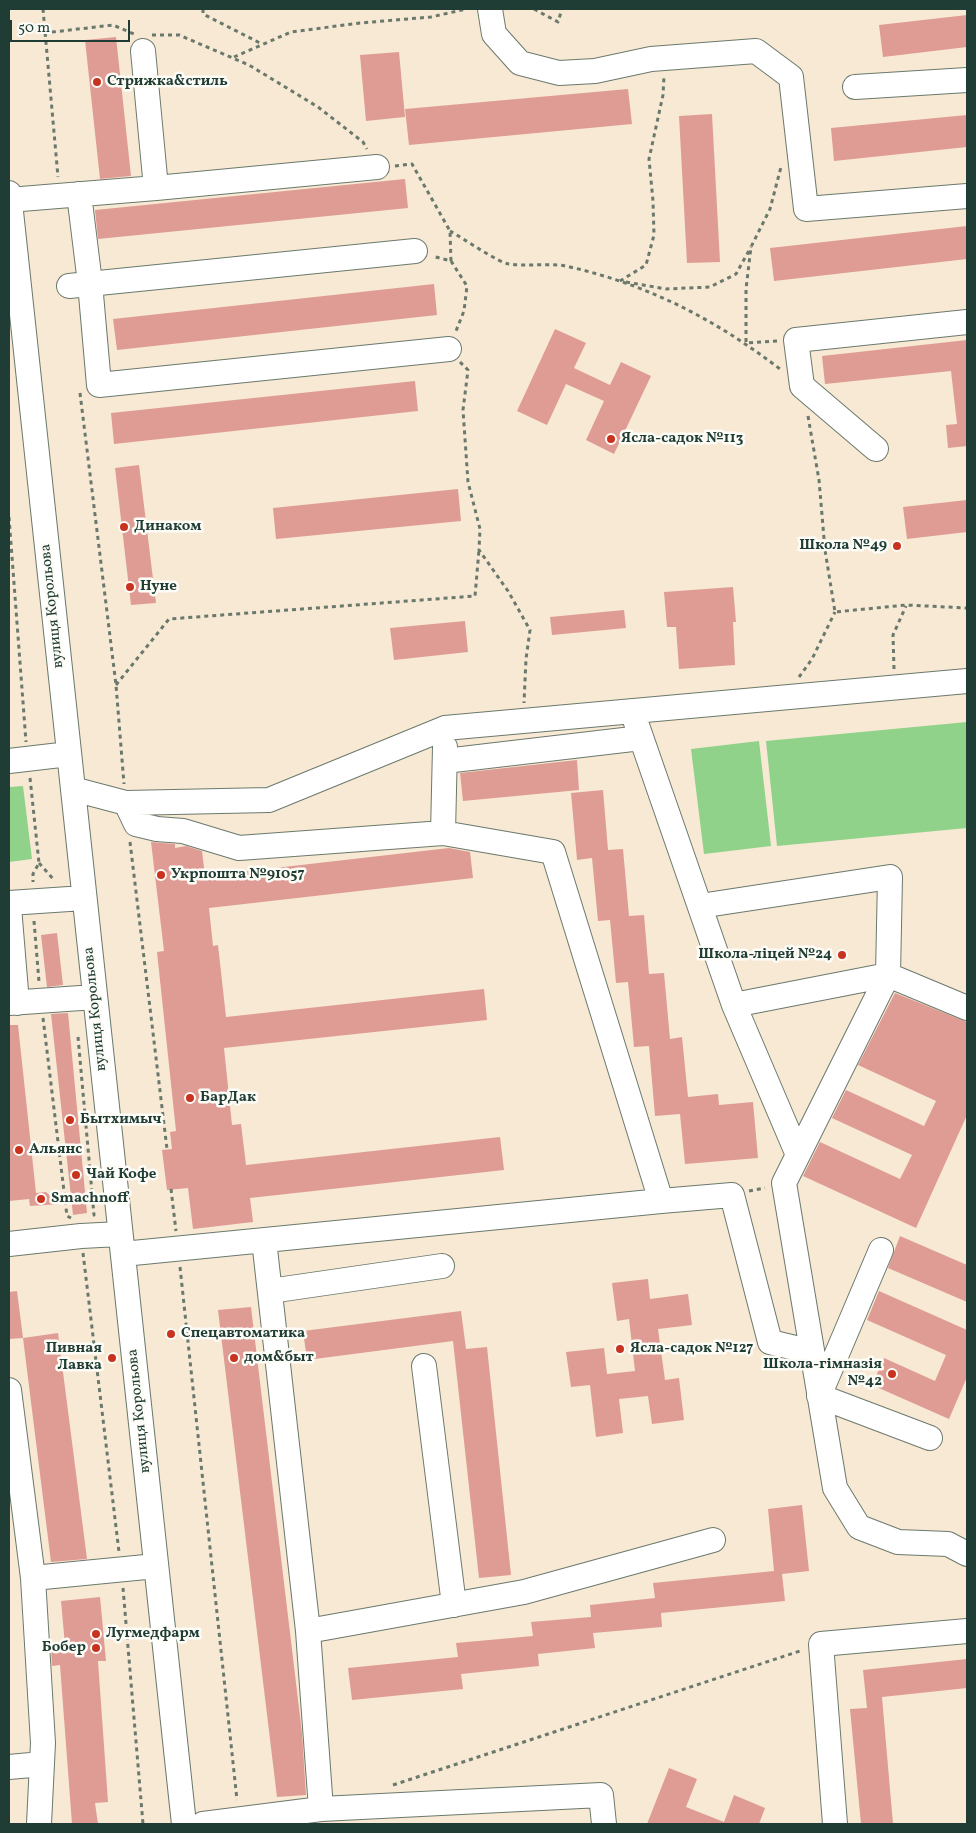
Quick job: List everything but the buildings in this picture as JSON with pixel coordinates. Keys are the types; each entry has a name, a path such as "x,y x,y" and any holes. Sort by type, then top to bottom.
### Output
{"street":[{"path":"490,9 494,34 520,63 559,73 595,70 662,58 756,51 791,78 806,209 967,196"},
{"path":"146,40 156,188"},
{"path":"855,87 967,80"},
{"path":"9,197 70,195 156,188 377,167"},
{"path":"70,195 80,284 99,385 449,349"},
{"name":"вулиця Корольова","path":"9,197 73,789 74,899 95,997 184,1824"},
{"path":"80,284 415,251"},
{"path":"876,448 802,386 796,340 967,322"},
{"path":"73,789 126,803 269,800 445,728 967,681"},
{"path":"632,711 734,1004 798,1155"},
{"path":"444,833 445,728"},
{"path":"445,761 642,738"},
{"path":"18,760 69,754"},
{"path":"126,803 136,824 157,829 182,831 239,848 444,833 553,852 661,1201"},
{"path":"700,906 890,877 888,975 784,1183 835,1488 859,1527 898,1542 948,1544 967,1554"},
{"path":"9,903 74,899"},
{"path":"9,907 13,1003 95,997"},
{"path":"734,1004 888,975 967,1008"},
{"path":"9,1244 80,1229 122,1244 178,1249 732,1195 770,1342 812,1352"},
{"path":"264,1240 308,1631 321,1808"},
{"path":"820,1396 882,1250"},
{"path":"270,1292 442,1266"},
{"path":"424,1366 454,1605"},
{"path":"9,1390 33,1578 43,1743 39,1824"},
{"path":"820,1396 930,1438"},
{"path":"308,1631 524,1592 713,1540"},
{"path":"33,1578 156,1566"},
{"path":"835,1824 821,1644 967,1631"},
{"path":"9,1768 42,1764"},
{"path":"202,1824 321,1808 602,1795 604,1824"}],"path":[{"path":"43,9 44,33 70,195"},
{"path":"203,9 203,14 263,45"},
{"path":"233,58 291,32 360,23 431,17 466,9"},
{"path":"534,9 558,22 562,9"},
{"path":"44,33 113,25 146,40 179,35 249,64 318,107 363,142 377,167 412,164 450,231 451,261 467,286 464,311 449,349 468,370 463,410 468,482 480,529 475,596 169,619 116,685"},
{"path":"619,280 646,264 654,235 649,159 663,95 664,66 662,58"},
{"path":"450,231 507,264 568,266 619,280 666,289 710,286 736,274 770,209 782,164"},
{"path":"746,343 746,289 751,247"},
{"path":"415,251 451,261"},
{"path":"619,280 682,306 746,343 802,386 819,480 825,550 835,612 812,659 793,684 778,697"},
{"path":"746,343 796,340"},
{"path":"79,386 116,685 126,803"},
{"path":"9,517 18,760 39,863 56,883 74,899"},
{"path":"479,550 508,591 530,630 524,698 527,721"},
{"path":"835,612 906,605 967,608"},
{"path":"906,605 893,635 894,673 906,686"},
{"path":"129,833 167,1149"},
{"path":"39,863 34,874 32,902 41,1000 67,1216 80,1229 121,1569 143,1824"},
{"path":"77,1028 94,1215 80,1229"},
{"path":"732,1195 784,1183"},
{"path":"171,1190 239,1819"},
{"path":"387,1787 821,1644"}],"green space":[{"path":"967,722 967,828 777,846 766,741"},
{"path":"759,741 771,846 704,854 691,749"},
{"path":"23,786 32,859 9,862 9,787"}],"place":[{"name":"Стрижка&стиль","path":"97,82"},
{"name":"Ясла-садок №113","path":"611,439"},
{"name":"Динаком","path":"124,527"},
{"name":"Школа №49","path":"897,546"},
{"name":"Нуне","path":"130,587"},
{"name":"Укрпошта №91057","path":"161,875"},
{"name":"Школа-ліцей №24","path":"842,955"},
{"name":"БарДак","path":"190,1098"},
{"name":"Бытхимыч","path":"70,1120"},
{"name":"Альянс","path":"19,1150"},
{"name":"Чай Кофе","path":"76,1175"},
{"name":"Smachnoff","path":"41,1199"},
{"name":"Спецавтоматика","path":"171,1334"},
{"name":"Ясла-садок №127","path":"620,1349"},
{"name":"Пивная Лавка","path":"112,1358"},
{"name":"дом&быт","path":"234,1358"},
{"name":"Школа-гімназія №42","path":"892,1374"},
{"name":"Лугмедфарм","path":"96,1634"},
{"name":"Бобер","path":"96,1648"}]}
